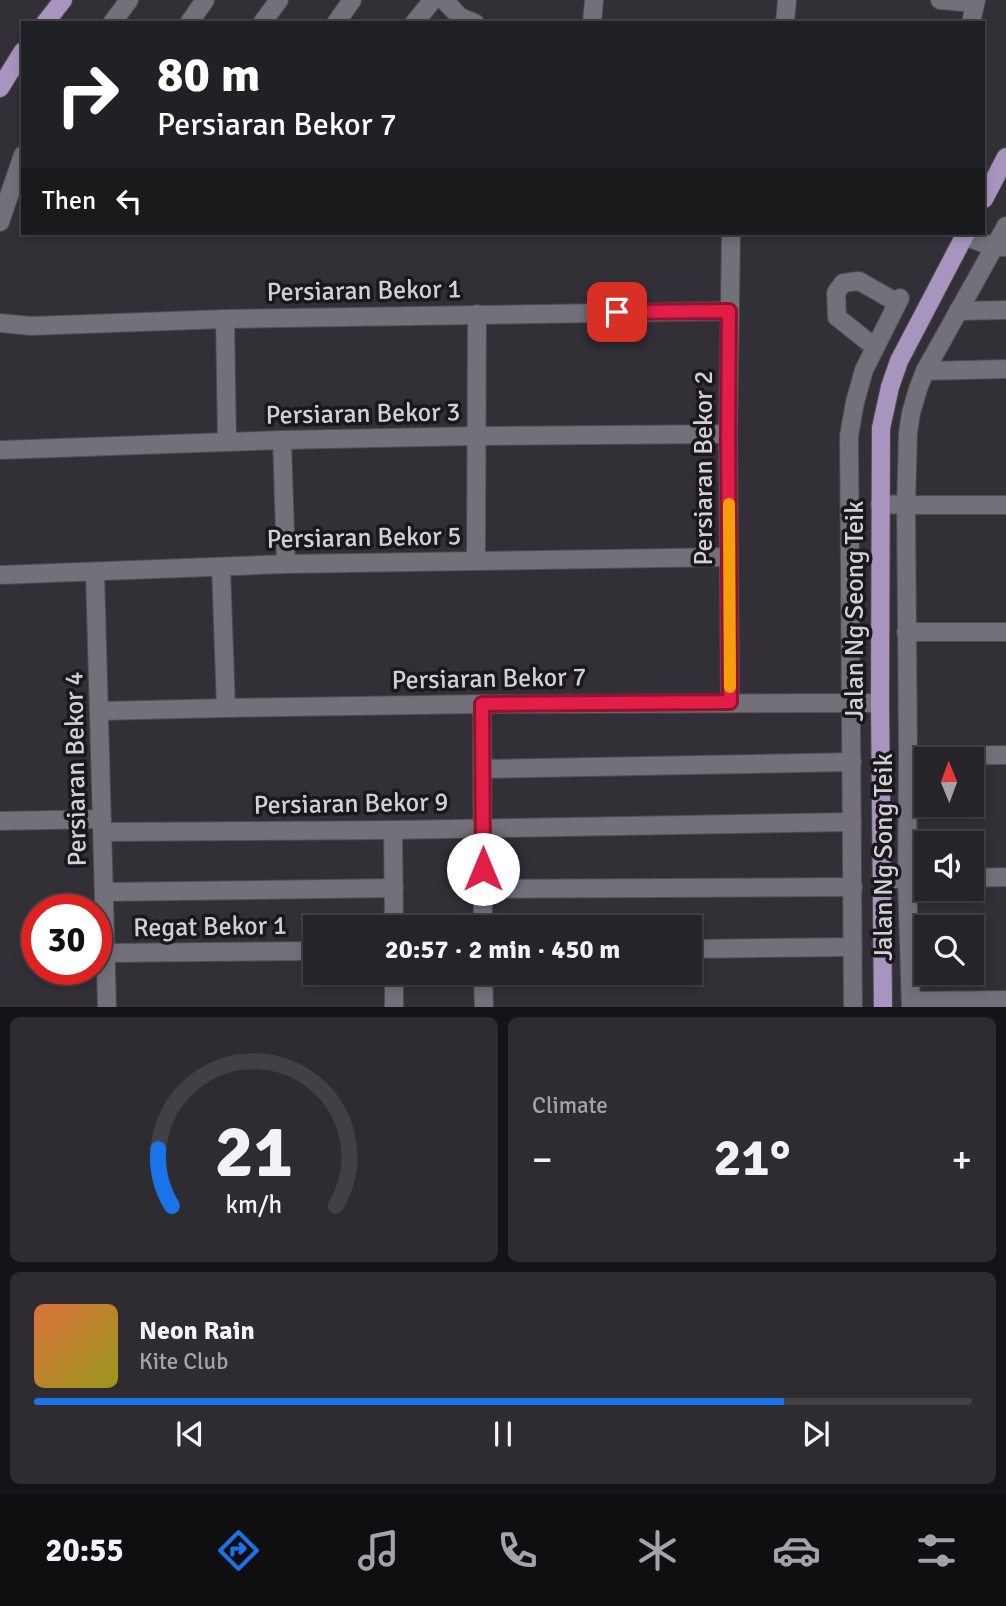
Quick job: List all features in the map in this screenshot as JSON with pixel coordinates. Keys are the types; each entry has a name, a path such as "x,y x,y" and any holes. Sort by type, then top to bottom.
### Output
{"main road":[{"path":"46,21 62,0"},
{"path":"0,88 21,58"},
{"path":"985,198 1006,157"},
{"name":"Jalan Ng Seong Teik","path":"883,1007 881,428 899,361 964,235"}],"street":[{"path":"113,21 129,0"},
{"path":"190,21 205,0"},
{"path":"263,21 279,0"},
{"path":"337,21 352,0"},
{"path":"416,21 433,0"},
{"path":"444,0 460,17 470,21"},
{"path":"592,21 594,0"},
{"path":"785,21 787,0"},
{"path":"940,0 975,1 971,21"},
{"path":"0,222 21,161"},
{"name":"Jalan Ng Song Teik","path":"911,1004 907,879 908,433 911,413 925,371 958,311 1000,247 1006,226"},
{"name":"Persiaran Bekor 2","path":"730,702 728,434 731,235"},
{"path":"968,235 1000,247"},
{"name":"Jalan Ng Seong Teik","path":"853,1007 849,436 864,370 899,301 859,281 843,283 836,293 837,317 876,345"},
{"path":"958,311 1006,310"},
{"name":"Persiaran Bekor 1","path":"0,323 31,326 225,319 729,311"},
{"path":"476,561 477,314"},
{"path":"225,319 227,442"},
{"path":"925,371 1006,369"},
{"name":"Persiaran Bekor 3","path":"0,450 282,440 728,434"},
{"path":"282,440 286,564"},
{"path":"880,504 1006,505"},
{"name":"Persiaran Bekor 5","path":"0,575 286,564 729,557"},
{"path":"221,567 226,708"},
{"name":"Persiaran Bekor 4","path":"95,572 104,892"},
{"path":"906,632 1006,632"},
{"name":"Persiaran Bekor 7","path":"100,711 482,704 880,703"},
{"path":"482,704 483,915"},
{"path":"908,756 1006,755"},
{"path":"482,769 852,762"},
{"name":"Persiaran Bekor 9","path":"0,821 102,826 393,830 852,822"},
{"path":"393,830 394,915"},
{"path":"984,878 1006,877"},
{"path":"882,879 914,879"},
{"path":"483,889 853,887"},
{"path":"104,892 394,888"},
{"path":"702,949 853,947"},
{"name":"Regat Bekor 1","path":"112,953 303,951"},
{"name":"Persiaran Bekor 4","path":"107,985 107,1007"},
{"path":"394,985 394,1007"},
{"path":"483,985 484,1007"},
{"path":"911,1004 1006,1000"}],"slow traffic":[{"path":"729,504 730,687"}],"route":[{"path":"483,869 482,704 730,702 729,311 617,312"}]}
